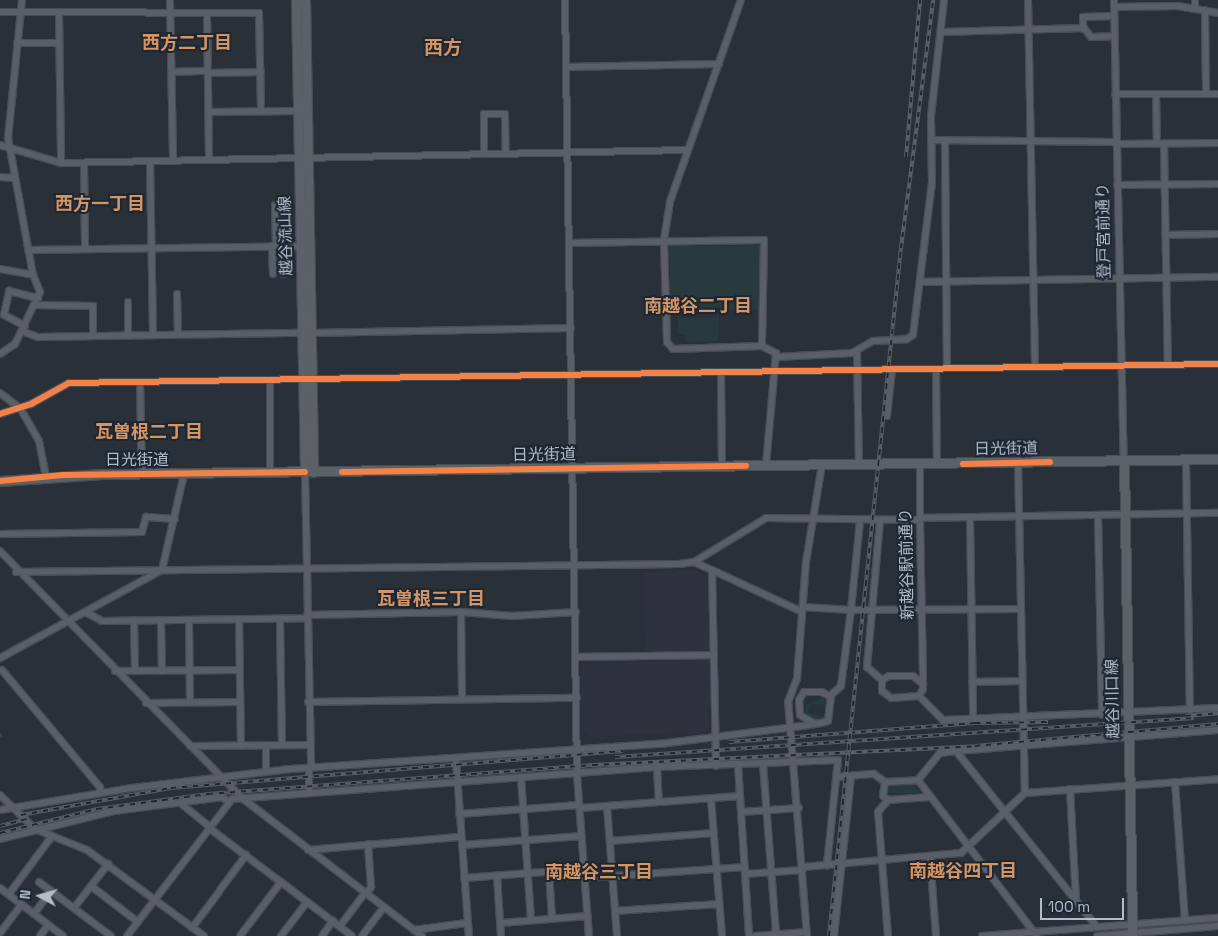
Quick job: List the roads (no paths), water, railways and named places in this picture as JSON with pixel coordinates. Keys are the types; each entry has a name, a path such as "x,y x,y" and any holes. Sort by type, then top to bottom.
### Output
{"main road":[{"name":"越谷流山線","path":"296,0 298,111 303,158 309,472"},
{"name":"越谷流山線","path":"305,0 301,246 306,333"},
{"name":"日光街道","path":"0,481 46,476 142,474 722,467 766,464 937,465 1218,459"},
{"name":"越谷川口線","path":"1124,461 1132,931"}],"street":[{"path":"0,354 23,329 40,292 33,275 9,147 22,0"},
{"path":"170,0 173,160"},
{"path":"565,0 576,612 577,774 589,936"},
{"path":"741,0 670,202 664,241 668,348 762,346 778,357 857,352 872,341 911,338 932,182 931,140 944,0"},
{"path":"1028,0 1035,367"},
{"path":"1195,0 1195,9"},
{"path":"1114,4 1172,3 1218,13"},
{"name":"登戸宮前通り","path":"1114,4 1124,461"},
{"path":"1205,10 1206,94"},
{"path":"0,12 259,13 261,111"},
{"path":"59,13 61,163"},
{"path":"207,14 209,160"},
{"path":"1114,16 1083,17 1083,28 1091,36 1114,36"},
{"path":"941,32 1083,28"},
{"path":"17,42 59,43"},
{"path":"566,67 719,64"},
{"path":"172,72 261,72"},
{"path":"1115,94 1218,94"},
{"path":"1156,94 1164,184 1168,364"},
{"path":"209,112 298,111"},
{"path":"484,154 484,114 505,114 506,153"},
{"path":"931,140 1031,143 1218,143"},
{"path":"945,140 948,368"},
{"path":"0,145 61,163 688,150"},
{"path":"150,161 154,335"},
{"path":"84,163 85,249"},
{"path":"0,177 15,178"},
{"path":"1117,185 1218,184"},
{"path":"273,274 275,205"},
{"path":"1165,235 1218,234"},
{"path":"569,243 764,240 762,346"},
{"path":"283,274 284,246"},
{"path":"28,250 301,246"},
{"path":"0,268 33,275"},
{"path":"920,282 1218,277"},
{"path":"94,336 93,306 36,301 9,292 4,315 38,337 571,328"},
{"path":"177,294 178,334"},
{"path":"128,302 128,336"},
{"path":"857,352 859,464"},
{"path":"766,464 778,357"},
{"path":"0,414 20,408 69,383 572,377 1218,364"},
{"path":"936,369 937,465"},
{"path":"887,416 892,370"},
{"path":"721,373 722,467"},
{"path":"270,380 270,473"},
{"path":"140,382 142,474"},
{"path":"0,393 20,408 39,441 46,476"},
{"path":"1186,460 1190,710"},
{"path":"1018,463 1024,793"},
{"path":"755,936 807,934 796,763 790,727 789,699 797,679 802,609 822,464"},
{"name":"新越谷駅前通り","path":"919,696 923,684 920,465"},
{"path":"309,472 307,568 309,793"},
{"path":"0,658 68,624 162,570 184,474"},
{"path":"694,562 766,518 880,522 920,519 1218,513"},
{"path":"1098,516 1102,715"},
{"path":"0,534 142,532 146,517 175,519"},
{"path":"970,518 973,718"},
{"path":"830,696 841,686 860,521"},
{"path":"880,522 867,668 882,680 913,676 923,684"},
{"path":"0,551 16,572 220,778 242,798 308,850 422,936"},
{"path":"16,572 575,566 694,562 802,609 871,612 1021,609"},
{"path":"712,570 716,766"},
{"path":"86,613 92,620 189,620 280,619 461,612 512,616 576,612"},
{"path":"461,612 462,700"},
{"path":"239,619 241,746"},
{"path":"280,619 282,745"},
{"path":"134,620 135,671"},
{"path":"161,620 162,671"},
{"path":"189,620 190,702"},
{"path":"576,657 714,655"},
{"path":"913,676 923,662"},
{"path":"2,670 100,787 100,793"},
{"path":"115,671 240,670"},
{"path":"797,679 804,692"},
{"path":"882,680 882,691 888,698 919,696 943,720 1102,715 1218,708"},
{"path":"972,682 1023,681"},
{"path":"804,692 830,696"},
{"path":"790,727 800,715 799,700 804,692"},
{"path":"0,810 100,793 266,771 456,760 578,747 716,738 815,724 831,718 830,696"},
{"path":"308,702 577,698"},
{"path":"146,703 240,702"},
{"path":"800,715 815,724"},
{"path":"837,777 874,774 885,782 918,780 940,753 1218,730"},
{"path":"266,745 266,771"},
{"path":"190,746 309,745"},
{"path":"956,751 1098,927"},
{"path":"456,760 468,936"},
{"path":"127,936 229,802 242,798 657,767 738,766 838,760 828,865"},
{"path":"763,764 776,934"},
{"path":"738,766 749,936"},
{"path":"657,767 659,802"},
{"path":"521,777 531,920"},
{"path":"834,936 851,777"},
{"path":"585,878 717,868 772,872 828,865 841,866 882,859 930,856 967,849 1024,793 1218,779"},
{"path":"918,780 927,797 1035,934"},
{"path":"885,782 883,796 888,800 927,797"},
{"path":"1175,782 1185,921"},
{"path":"1070,789 1076,899"},
{"path":"0,795 34,829 108,864 204,936"},
{"path":"459,814 740,796"},
{"path":"0,839 34,829 179,802 222,797 229,802"},
{"path":"711,798 722,936"},
{"path":"888,800 878,812 888,936"},
{"path":"179,802 210,828 352,936"},
{"path":"607,806 617,936"},
{"path":"741,812 799,808"},
{"path":"610,841 714,833"},
{"path":"9,894 52,836"},
{"path":"462,845 582,836"},
{"path":"308,850 461,837"},
{"path":"340,926 371,887 368,844"},
{"path":"192,928 246,855"},
{"path":"930,856 936,936"},
{"path":"74,908 108,864"},
{"path":"464,878 584,869"},
{"path":"549,872 552,919"},
{"path":"497,876 501,936"},
{"path":"39,882 111,936"},
{"path":"240,936 282,882"},
{"path":"91,886 138,922"},
{"path":"0,888 63,936"},
{"path":"34,914 51,890"},
{"path":"281,936 307,902"},
{"path":"0,933 22,904"},
{"path":"615,911 719,904"},
{"path":"362,936 384,907"},
{"path":"500,922 588,916"},
{"path":"1097,936 1185,921 1218,918"},
{"path":"322,936 332,921"},
{"path":"414,930 467,923"},
{"path":"40,936 48,924"},
{"path":"982,936 1035,934 1098,927 1132,931 1186,932 1218,926"}],"railway":[{"path":"906,157 920,0"},
{"path":"829,936 901,248 933,0"},
{"path":"1186,716 1218,713"},
{"path":"615,757 1194,718"},
{"path":"729,742 975,723 1048,722"},
{"path":"0,833 97,809 208,794 593,765 975,746 1218,724"},
{"path":"21,815 171,788 622,751"},
{"path":"0,826 29,818"}],"district":[{"name":"西方二丁目","path":"187,43"},
{"name":"西方","path":"443,48"},
{"name":"西方一丁目","path":"100,204"},
{"name":"南越谷二丁目","path":"698,306"},
{"name":"瓦曽根二丁目","path":"149,432"},
{"name":"瓦曽根三丁目","path":"431,599"},
{"name":"南越谷四丁目","path":"963,871"},
{"name":"南越谷三丁目","path":"599,872"}]}
